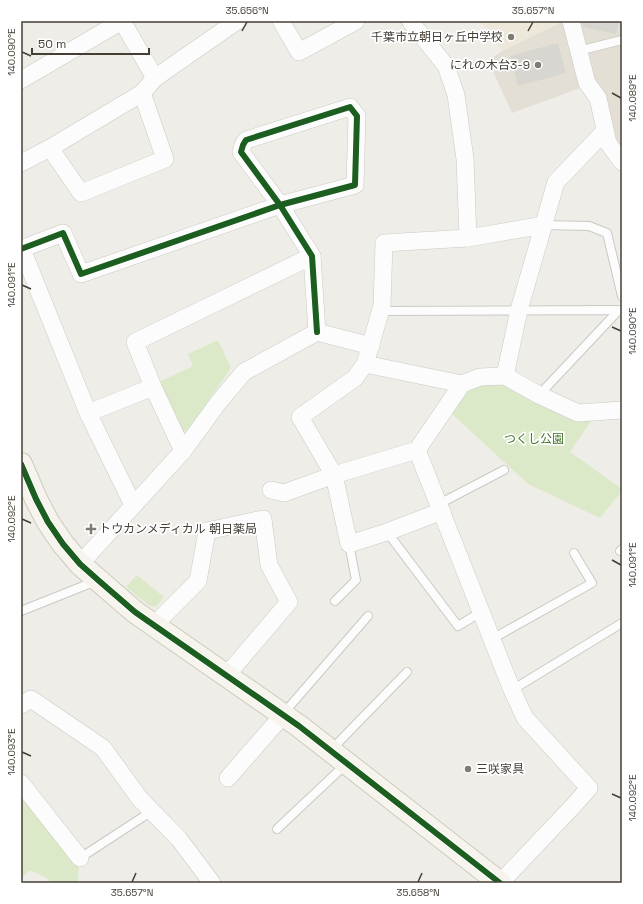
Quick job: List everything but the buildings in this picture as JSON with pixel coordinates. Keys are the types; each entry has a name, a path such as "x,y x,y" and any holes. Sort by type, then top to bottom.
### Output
{"street":[{"path":"21,80 122,21 155,78"},
{"path":"21,163 50,148 142,92 155,78 237,21"},
{"path":"281,21 299,52 356,21"},
{"path":"410,21 446,66 456,95 466,159 468,238"},
{"path":"570,21 587,83 598,98 608,143 622,162"},
{"path":"50,148 81,193 165,159 142,92"},
{"path":"133,505 88,413 21,249 63,233 81,274 280,205 355,185 357,116 350,107 246,140 241,152 280,205 312,256 318,332"},
{"path":"505,376 519,310 556,182 605,131"},
{"path":"440,508 387,532 349,544 334,475 300,417 355,378 365,364 382,306 384,243 468,238 544,225"},
{"path":"182,451 153,387 135,342 312,256"},
{"path":"80,564 182,451 218,402 244,372 318,332 370,346"},
{"path":"365,364 462,384 480,377 505,376 539,395 578,413 622,410"},
{"path":"271,490 284,493 334,475 417,450 462,384"},
{"path":"88,413 153,387"},
{"path":"21,464 48,522 63,544 80,564 98,580 135,612 299,726 500,883 589,788 525,718 512,690 417,450"},
{"path":"154,625 198,581 208,531 263,519 270,565 289,602 226,676"},
{"path":"21,705 31,699 103,748 140,799 179,839 212,883"},
{"path":"228,778 283,715"},
{"path":"21,783 80,858"}],"lane":[{"path":"578,51 622,40"},
{"path":"544,225 589,226 607,233 622,296"},
{"path":"380,311 620,311"},
{"path":"539,395 620,311"},
{"path":"440,508 504,470"},
{"path":"387,532 458,626 481,612"},
{"path":"335,601 356,580 349,544"},
{"path":"492,640 592,583 574,553"},
{"path":"21,611 98,580"},
{"path":"283,715 368,616"},
{"path":"512,690 622,623"},
{"path":"277,829 407,672"},
{"path":"80,858 152,811"}],"shaded area":[{"name":"千葉市立朝日ヶ丘中学校","path":"480,21 559,21 559,22 502,51"},
{"path":"559,21 622,21 622,152 612,139 594,83 512,113 488,61 502,51 559,23"}],"green space":[{"path":"218,340 231,368 188,430 182,432 157,383 193,366 188,354"},
{"name":"つくし公園","path":"502,381 595,415 570,452 622,489 622,491 600,518 528,484 451,413 468,388"},
{"path":"137,575 164,597 156,607 150,606 126,587"},
{"path":"21,790 79,859 78,883 52,883 45,877 30,870 21,878"}],"cycle path":[{"path":"21,249 63,233 81,274 280,205 355,185 357,116 350,107 246,140 241,152 280,205 312,256 317,332"},
{"path":"21,464 48,522 63,544 80,564 98,580 135,612 299,726 500,883"}],"place":[{"name":"千葉市立朝日ヶ丘中学校","path":"511,37"},
{"name":"にれの木台3-9","path":"538,65"},
{"name":"トウカンメディカル 朝日薬局","path":"91,529"},
{"name":"三咲家具","path":"468,769"}]}
